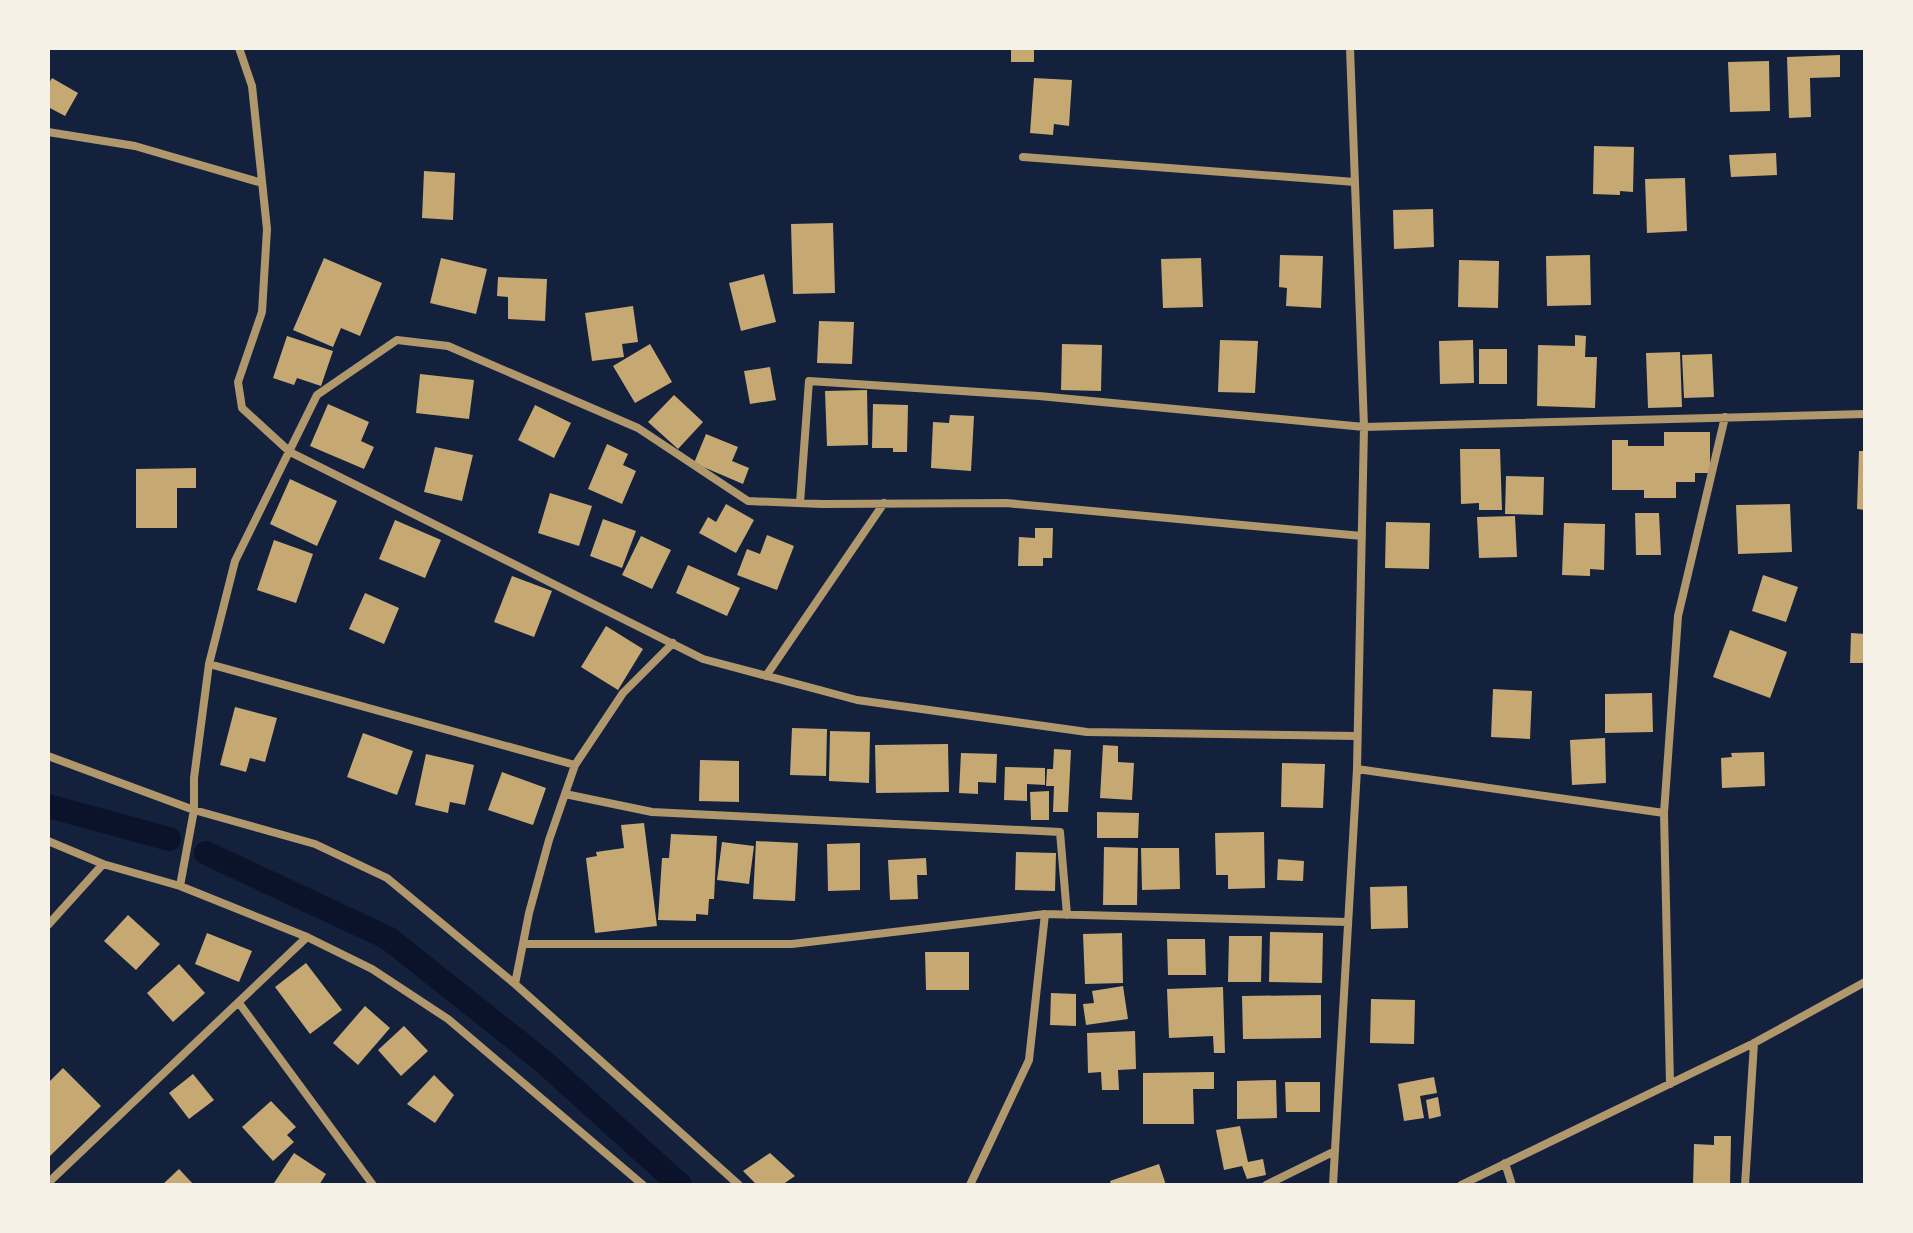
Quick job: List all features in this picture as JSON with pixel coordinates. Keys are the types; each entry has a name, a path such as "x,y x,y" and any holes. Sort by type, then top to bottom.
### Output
{"street":[{"path":"239,48 252,86 267,229 262,312 238,382 242,408 290,452 703,659 766,676 857,700 1087,732 1357,736"},
{"path":"1333,1185 1357,769 1364,427 1350,48"},
{"path":"48,132 135,146 262,183"},
{"path":"1023,157 1355,182"},
{"path":"180,886 194,810 194,778 209,664 235,561 317,395 397,340 448,346 638,428 748,501 1006,503 1362,536"},
{"path":"800,503 809,381 1039,396 1364,427 1865,414"},
{"path":"1670,1084 1664,813 1678,616 1725,417"},
{"path":"766,676 884,503"},
{"path":"515,984 549,840 575,765 623,693 673,643"},
{"path":"209,664 575,765"},
{"path":"48,756 194,810 315,844 387,878 515,984 739,1185"},
{"path":"1357,769 1664,813"},
{"path":"565,794 652,812 1060,832 1067,915"},
{"path":"48,841 103,864 180,886 307,937 372,969 448,1019 643,1185"},
{"path":"48,925 103,864"},
{"path":"523,944 792,944 1045,914 1348,922"},
{"path":"970,1185 1029,1060 1045,914"},
{"path":"48,1183 307,937"},
{"path":"1461,1185 1754,1043 1865,982"},
{"path":"239,1003 373,1185"},
{"path":"1745,1185 1754,1043"},
{"path":"1266,1185 1335,1151"},
{"path":"1505,1163 1512,1185"}],"building":[{"path":"1011,48 1034,48 1034,62 1011,62"},
{"path":"1840,55 1840,77 1810,78 1811,117 1789,118 1787,57"},
{"path":"1769,61 1770,111 1730,112 1728,62"},
{"path":"52,78 78,93 65,116 48,107 48,85"},
{"path":"1034,78 1072,80 1069,126 1054,124 1053,135 1030,133"},
{"path":"1594,146 1634,147 1633,192 1593,194"},
{"path":"1776,153 1777,175 1731,177 1729,155"},
{"path":"424,171 455,173 453,220 422,218"},
{"path":"1685,178 1687,231 1647,233 1645,179"},
{"path":"1433,209 1434,247 1394,249 1393,210"},
{"path":"833,223 835,293 793,294 791,224"},
{"path":"1280,255 1323,256 1321,308 1286,306 1287,288 1279,287"},
{"path":"1590,255 1591,305 1547,306 1546,256"},
{"path":"324,258 382,283 360,336 341,328 333,347 293,330"},
{"path":"441,258 487,269 476,314 430,303"},
{"path":"1201,258 1203,307 1163,308 1161,259"},
{"path":"1459,260 1499,261 1498,308 1458,307"},
{"path":"764,274 776,322 741,331 729,283"},
{"path":"498,277 547,279 545,321 508,319 508,297 497,296"},
{"path":"633,306 638,342 622,344 624,357 592,361 585,313"},
{"path":"819,321 854,322 852,364 817,363"},
{"path":"1575,335 1586,336 1585,357 1597,357 1595,408 1537,406 1538,345 1575,346"},
{"path":"287,336 333,351 321,386 297,378 294,385 273,378"},
{"path":"1220,340 1258,341 1255,393 1218,392"},
{"path":"1473,340 1474,383 1440,384 1439,341"},
{"path":"650,344 672,382 635,403 613,366"},
{"path":"1062,344 1102,345 1101,391 1061,390"},
{"path":"1479,349 1507,349 1507,384 1479,384"},
{"path":"1680,352 1682,407 1648,408 1646,353"},
{"path":"1712,354 1714,397 1684,398 1682,355"},
{"path":"770,367 776,400 750,404 744,371"},
{"path":"420,374 474,380 469,419 416,413"},
{"path":"867,390 868,445 827,446 825,391"},
{"path":"674,395 703,422 678,449 648,422"},
{"path":"328,404 369,422 361,441 374,447 364,469 310,446"},
{"path":"873,404 908,405 907,452 872,448"},
{"path":"535,405 571,423 554,458 518,440"},
{"path":"950,415 974,416 971,471 931,468 933,422 949,423"},
{"path":"1664,432 1710,432 1710,473 1695,473 1695,482 1676,482 1676,498 1644,498 1644,490 1612,490 1612,440 1628,440 1628,446 1664,446"},
{"path":"706,434 738,447 732,461 749,468 743,484 694,463"},
{"path":"607,444 628,454 623,465 636,471 622,504 588,489"},
{"path":"435,447 473,455 462,501 424,492"},
{"path":"1460,449 1500,449 1502,510 1479,510 1479,503 1461,504"},
{"path":"1859,451 1865,451 1865,510 1857,509"},
{"path":"196,468 196,488 177,488 177,528 136,528 136,469"},
{"path":"1506,476 1544,477 1543,515 1505,514"},
{"path":"290,479 337,501 317,546 270,524"},
{"path":"550,493 592,506 579,546 538,533"},
{"path":"726,504 754,520 736,553 699,533 708,517 716,522"},
{"path":"1790,504 1792,552 1738,554 1736,505"},
{"path":"1635,513 1659,513 1661,555 1636,555"},
{"path":"1515,516 1517,557 1479,558 1477,517"},
{"path":"603,519 636,531 622,568 590,556"},
{"path":"395,520 441,540 425,578 379,559"},
{"path":"1386,522 1430,523 1429,569 1385,568"},
{"path":"1564,523 1605,524 1604,570 1590,569 1590,576 1562,575"},
{"path":"1035,528 1053,528 1052,558 1043,558 1043,566 1018,566 1019,537 1035,538"},
{"path":"767,535 794,546 777,590 737,575 747,549 760,554"},
{"path":"641,536 671,550 652,589 622,575"},
{"path":"274,540 313,554 296,603 257,590"},
{"path":"688,565 740,588 727,616 676,593"},
{"path":"1763,575 1798,587 1786,622 1752,611"},
{"path":"512,576 552,591 534,637 494,622"},
{"path":"365,593 399,608 384,644 349,629"},
{"path":"606,626 643,649 618,690 581,667"},
{"path":"1730,630 1787,652 1770,698 1713,677"},
{"path":"1851,633 1865,634 1865,663 1850,663"},
{"path":"1493,689 1532,691 1530,739 1491,737"},
{"path":"1652,693 1653,732 1605,733 1605,694"},
{"path":"235,707 277,718 265,762 250,758 246,772 220,765"},
{"path":"792,728 827,729 826,776 790,775"},
{"path":"830,731 870,732 869,783 829,781"},
{"path":"363,733 413,751 397,795 347,777"},
{"path":"1605,738 1606,783 1572,785 1570,740"},
{"path":"948,744 949,792 876,793 875,745"},
{"path":"1103,745 1118,746 1118,762 1134,763 1132,800 1100,798"},
{"path":"1054,749 1071,750 1068,812 1053,812 1054,786 1046,786 1047,769 1053,769"},
{"path":"1764,752 1765,786 1722,788 1721,758 1732,757 1731,753"},
{"path":"961,753 997,754 996,783 978,782 978,794 959,793"},
{"path":"426,754 474,765 465,805 450,802 448,813 415,805"},
{"path":"700,760 739,761 739,802 699,801"},
{"path":"1282,763 1325,764 1323,808 1281,807"},
{"path":"1005,767 1045,768 1045,785 1027,784 1027,801 1004,800"},
{"path":"502,772 546,788 533,825 488,810"},
{"path":"1049,791 1049,820 1031,820 1030,792"},
{"path":"1097,812 1139,813 1138,838 1097,838"},
{"path":"644,823 657,926 595,933 586,858 597,856 596,852 624,848 621,825"},
{"path":"1264,832 1265,888 1228,889 1228,875 1216,875 1215,833"},
{"path":"671,834 717,836 714,899 709,899 708,915 696,914 696,921 658,920 662,858 669,858"},
{"path":"756,841 798,843 795,901 753,899"},
{"path":"722,842 754,846 749,884 717,880"},
{"path":"860,843 860,890 828,891 827,844"},
{"path":"1104,847 1138,848 1137,905 1103,905"},
{"path":"1141,848 1179,848 1180,889 1142,890"},
{"path":"1016,852 1056,853 1055,891 1015,890"},
{"path":"926,858 927,875 917,875 918,899 890,900 888,860"},
{"path":"1278,859 1304,861 1303,881 1277,880"},
{"path":"1407,886 1408,928 1371,929 1370,887"},
{"path":"128,915 160,944 136,970 104,941"},
{"path":"1270,932 1323,933 1322,983 1269,982"},
{"path":"207,933 252,951 239,982 195,964"},
{"path":"1122,933 1123,983 1085,984 1083,934"},
{"path":"1229,936 1262,936 1261,982 1228,982"},
{"path":"1167,939 1205,939 1206,975 1168,975"},
{"path":"925,952 969,952 969,990 926,990"},
{"path":"306,963 342,1010 310,1034 275,987"},
{"path":"179,964 205,993 173,1022 147,993"},
{"path":"1123,986 1128,1019 1086,1025 1083,1004 1094,1003 1092,991"},
{"path":"1223,987 1225,1053 1214,1053 1213,1036 1169,1038 1167,989"},
{"path":"1051,993 1076,994 1076,1026 1050,1025"},
{"path":"1321,995 1321,1038 1243,1039 1242,996"},
{"path":"1371,999 1415,1000 1414,1044 1370,1043"},
{"path":"365,1006 390,1028 358,1065 333,1043"},
{"path":"404,1026 428,1051 401,1076 378,1050"},
{"path":"1135,1031 1136,1069 1118,1070 1119,1090 1102,1090 1101,1072 1088,1073 1087,1033"},
{"path":"63,1068 101,1106 50,1156 48,1083"},
{"path":"1214,1072 1214,1089 1193,1089 1194,1124 1143,1124 1143,1073"},
{"path":"193,1074 214,1100 189,1119 169,1093"},
{"path":"434,1075 454,1095 435,1123 407,1104"},
{"path":"1434,1077 1437,1093 1420,1096 1424,1118 1404,1121 1398,1084"},
{"path":"1276,1080 1277,1118 1237,1119 1237,1081"},
{"path":"1285,1082 1320,1082 1320,1112 1286,1112"},
{"path":"1438,1097 1441,1116 1429,1119 1426,1100"},
{"path":"271,1101 296,1127 287,1135 294,1142 273,1161 242,1127"},
{"path":"1240,1126 1248,1162 1263,1159 1266,1175 1247,1179 1242,1166 1224,1170 1216,1130"},
{"path":"1714,1136 1731,1136 1730,1185 1693,1185 1694,1144 1714,1145"},
{"path":"294,1153 326,1174 319,1185 274,1183"},
{"path":"770,1153 795,1176 782,1185 757,1185 743,1171"},
{"path":"1159,1164 1166,1185 1111,1185 1110,1181"},
{"path":"179,1169 194,1185 162,1185"}],"waterway":[{"path":"48,806 169,839"},
{"path":"206,853 388,938 544,1062 680,1185"}]}
